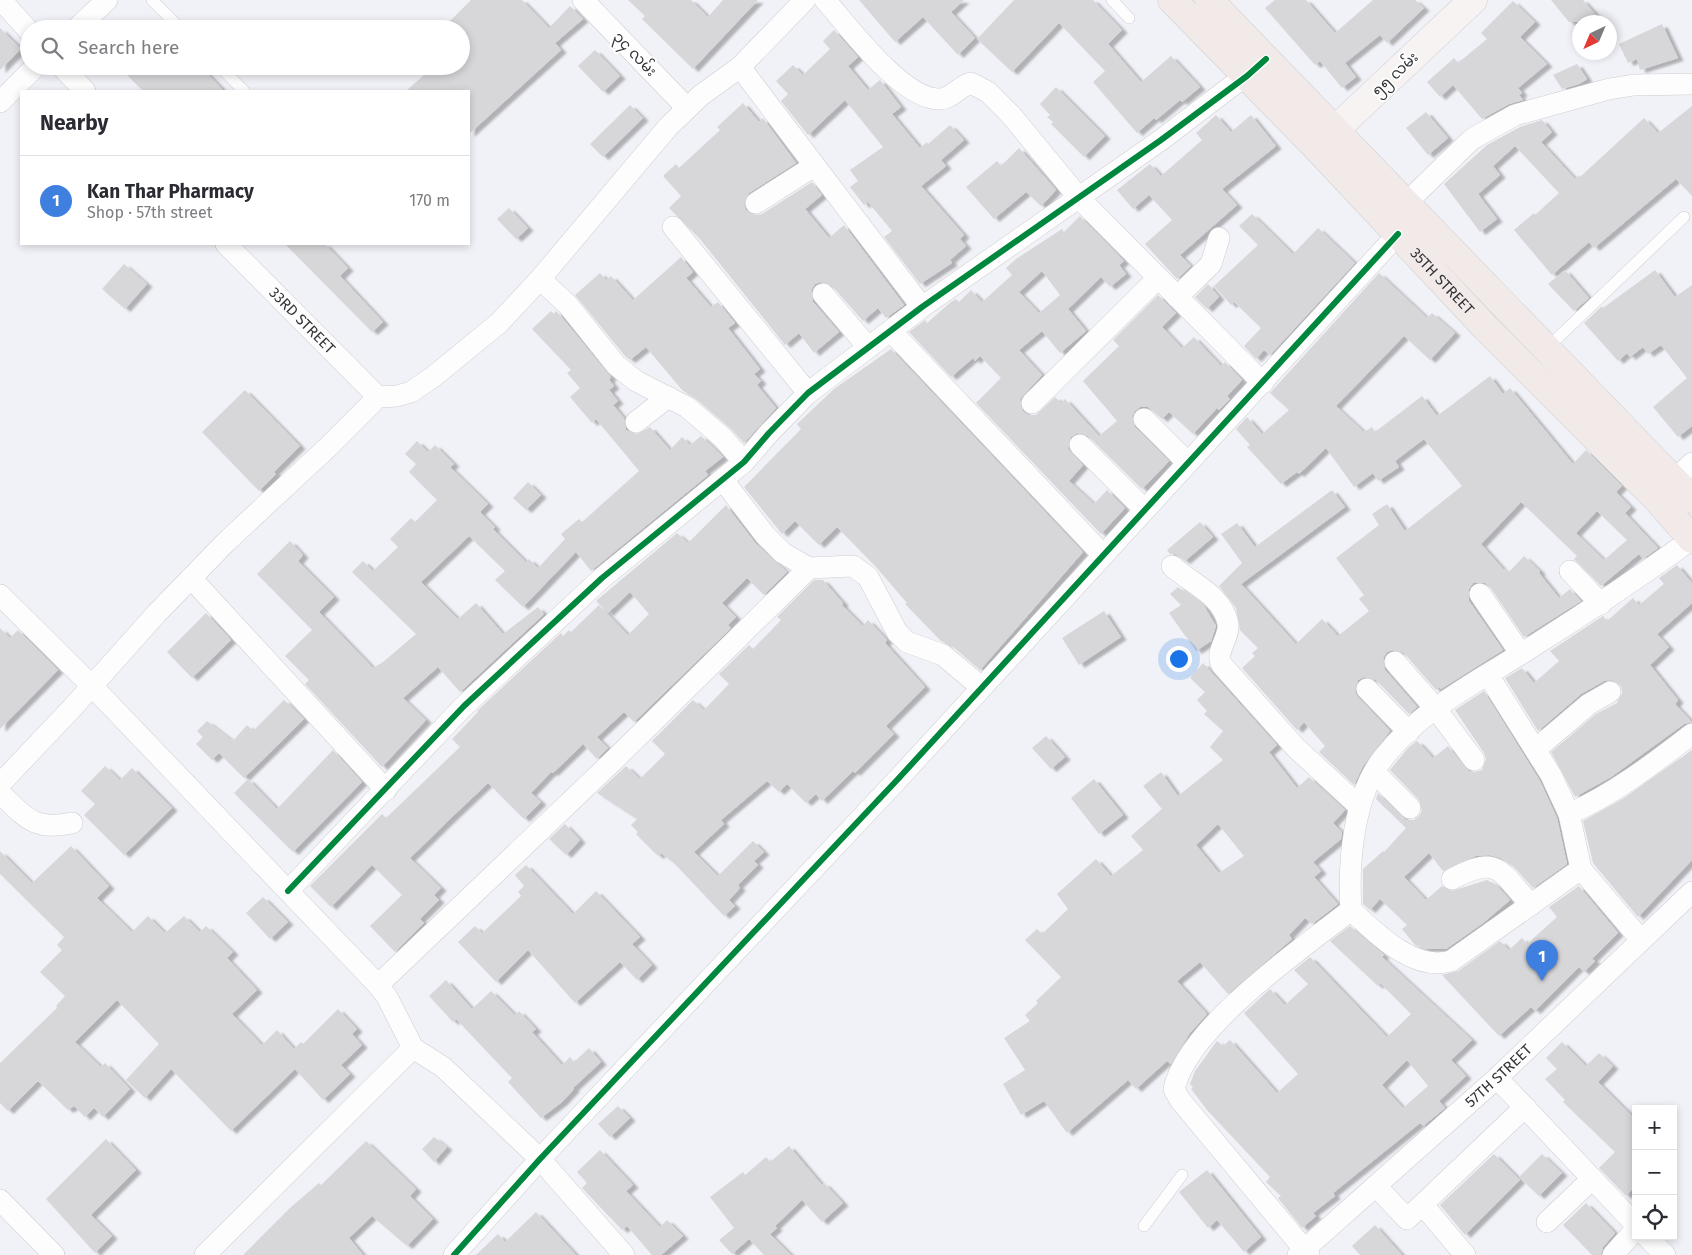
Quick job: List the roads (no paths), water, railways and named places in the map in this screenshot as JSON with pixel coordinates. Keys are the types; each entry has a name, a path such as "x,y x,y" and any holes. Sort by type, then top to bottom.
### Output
{"main road":[{"name":"35TH STREET","path":"1172,0 1256,68 1325,139 1398,234 1486,328 1679,485"},
{"name":"35TH STREET","path":"1209,0 1256,68"},
{"name":"၅၅ လမ်း","path":"1325,139 1473,0"},
{"name":"35TH STREET","path":"1325,139 1405,204 1679,485 1692,539"}],"street":[{"path":"0,0 20,21"},
{"path":"86,20 107,0"},
{"name":"၃၄ လမ်း","path":"583,0 687,108"},
{"path":"0,784 92,686 132,638 226,542 327,448 378,397 397,396 411,392 434,377 499,323 540,279 687,108 716,83 740,67 806,0"},
{"path":"825,0 866,47 901,82 916,93 938,99 946,98 964,84 971,83 988,92 1011,115 1080,199 1262,383"},
{"path":"740,67 922,308"},
{"path":"288,891 464,706 554,621 650,537 744,462 808,393 891,330 1080,199 1256,68"},
{"path":"0,102 27,75"},
{"path":"70,75 84,90"},
{"path":"1405,204 1472,139 1515,115 1609,89 1634,85 1692,84"},
{"path":"756,203 814,166"},
{"path":"673,227 808,393"},
{"path":"454,1255 540,1159 981,687 1398,234"},
{"path":"1177,297 1211,264 1219,238"},
{"name":"33RD STREET","path":"227,245 378,397"},
{"path":"1032,403 1158,278"},
{"path":"540,279 568,305 616,364 636,381 668,397 700,417 744,462"},
{"path":"823,294 868,347"},
{"path":"891,330 1103,555"},
{"path":"636,422 668,397"},
{"path":"1144,419 1188,463"},
{"path":"1080,445 1145,510"},
{"path":"723,480 775,547 809,568 853,566 862,571 868,577 898,632 907,642 943,655 981,687"},
{"path":"1581,869 1451,961 1444,963 1399,952 1351,910 1350,890 1359,806 1383,758 1436,709 1601,604 1692,539"},
{"path":"1172,566 1210,595 1226,620 1228,626 1219,655 1222,665 1296,748 1359,806"},
{"path":"378,985 612,762 809,568"},
{"path":"1570,571 1601,604"},
{"path":"191,578 386,790"},
{"path":"1480,594 1521,654"},
{"path":"0,595 92,686 378,985 387,997 413,1048 443,1067 540,1159 620,1254"},
{"path":"1395,662 1436,709 1474,760"},
{"path":"1488,675 1536,749 1569,814 1576,838 1581,869 1641,940"},
{"path":"1368,689 1409,732"},
{"path":"1536,749 1589,704 1610,692"},
{"path":"1569,814 1592,804 1618,788 1692,734"},
{"path":"1375,773 1410,808"},
{"path":"0,793 27,819 42,826 72,823"},
{"path":"1452,879 1476,867 1492,866 1500,870 1531,905"},
{"name":"57TH STREET","path":"1304,1253 1497,1078 1692,892"},
{"path":"1304,1253 1180,1100 1174,1089 1180,1072 1226,1010 1351,910"},
{"path":"206,1255 413,1048"},
{"path":"1497,1078 1632,1223"},
{"path":"1376,1186 1405,1218 1410,1217 1524,1107"},
{"path":"1547,1222 1592,1180"},
{"path":"0,1200 49,1253"},
{"path":"1422,1205 1466,1255"},
{"path":"1613,1255 1632,1232"},
{"path":"1650,1240 1665,1255"}],"lane":[{"path":"152,0 172,20"},
{"path":"1112,0 1129,18"},
{"path":"228,75 243,90"},
{"path":"1546,349 1684,217"},
{"path":"1144,1226 1182,1175"}],"place":[{"name":"Kan Thar Pharmacy","path":"1542,981"}]}
